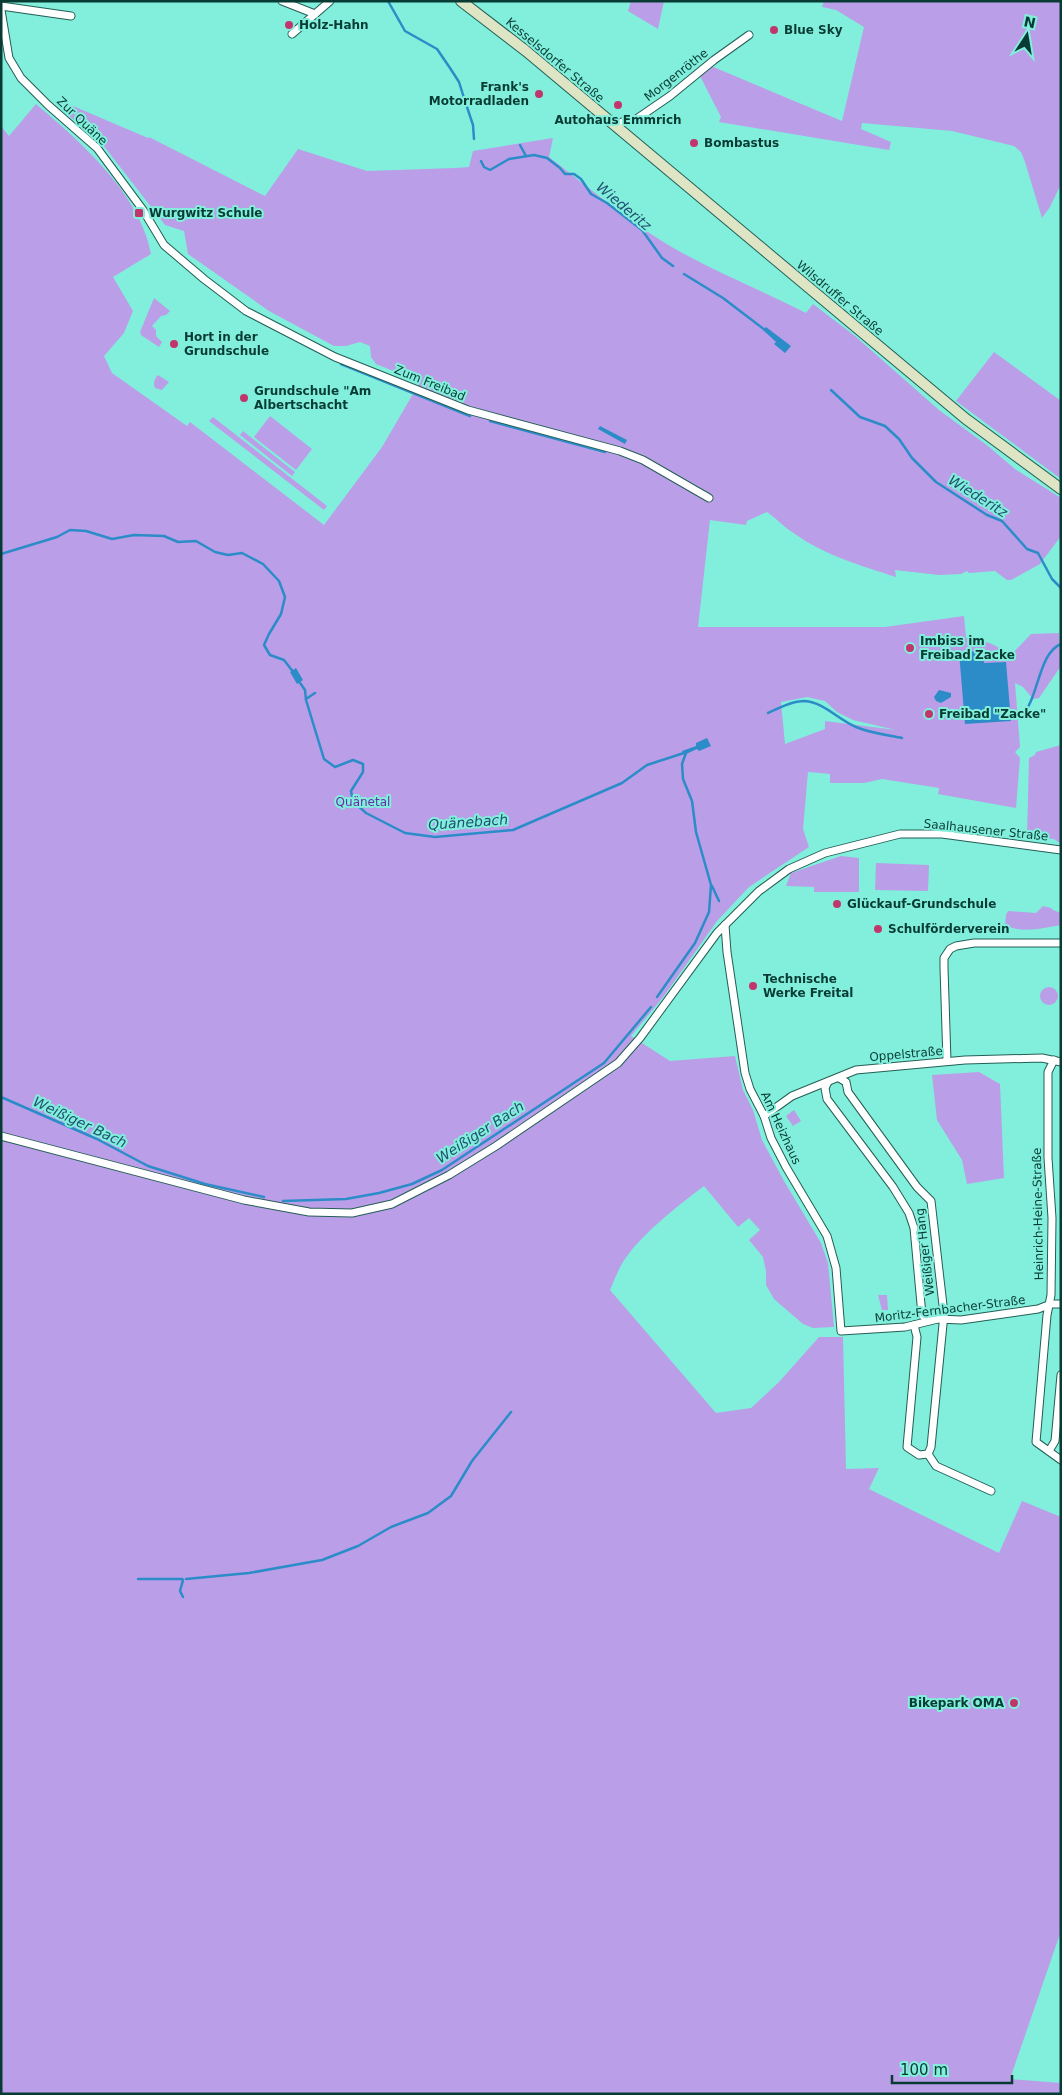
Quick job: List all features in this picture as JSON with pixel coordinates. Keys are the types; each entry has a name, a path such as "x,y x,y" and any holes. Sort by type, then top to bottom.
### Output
{"main road":[{"name":"Kesselsdorfer Straße","path":"462,1 503,32 608,120"},
{"name":"Wilsdruffer Straße","path":"608,120 960,413 1061,489"}],"street":[{"path":"282,1 315,14"},
{"path":"292,34 330,1"},
{"name":"Zur Quäne","path":"71,16 1,8 9,58 21,78 48,105 97,148 143,210 164,245"},
{"name":"Morgenröthe","path":"617,128 622,122 635,120 670,96 714,60 749,36"},
{"name":"Zum Freibad","path":"164,245 246,311 326,352 468,410 620,451 643,460 709,498"},
{"name":"Saalhausener Straße","path":"1,1136 244,1200 309,1212 352,1213 392,1204 449,1175 496,1146 618,1063 640,1038 725,925 759,891 789,869 825,852 900,834 942,834 1061,850"},
{"name":"Am Heizhaus","path":"725,925 727,952 745,1073 750,1089 764,1116 771,1138 827,1236 836,1268 841,1331"},
{"path":"947,1061 944,958 950,949 974,943 1061,943"},
{"name":"Oppelstraße","path":"764,1116 792,1096 856,1070 947,1061 1042,1058 1057,1061"},
{"name":"Heinrich-Heine-Straße","path":"1057,1061 1048,1072 1048,1158 1052,1218 1051,1295 1048,1305 1036,1442 1061,1460"},
{"name":"Weißiger Hang","path":"839,1078 846,1082 848,1092 917,1187 931,1201 944,1319 932,1447 928,1454"},
{"name":"Weißiger Hang","path":"828,1082 826,1088 827,1099 893,1187 909,1213 914,1228 922,1315 927,1320"},
{"name":"Moritz-Fernbacher-Straße","path":"841,1331 914,1326 927,1320 961,1320 1061,1304"},
{"path":"914,1326 917,1337 907,1447 919,1454 928,1454 936,1466 991,1491"},
{"path":"1049,1451 1055,1440 1061,1375"}],"green space":[{"path":"631,1 664,1 658,29 628,11"},
{"path":"824,1 1061,1 1061,184 1050,207 1042,218 1025,162 1021,152 1014,146 952,131 862,123 861,129 891,142 889,150 719,122 721,117 700,76 711,66 842,121 864,27 836,10 822,7"},
{"name":"Quänetal","path":"66,103 149,137 265,196 298,149 367,171 455,168 469,167 473,151 553,138 549,157 635,223 699,262 806,313 813,304 855,336 939,410 988,446 1015,469 1061,498 1061,536 1040,564 1011,580 1007,580 995,571 969,573 967,571 961,574 939,575 895,570 896,577 870,569 818,548 791,532 767,512 747,521 746,525 710,520 698,627 885,627 964,616 966,638 990,643 1010,656 1031,634 1059,633 1061,666 1039,698 1033,699 1023,687 1015,683 1020,747 1015,752 1020,758 1016,808 938,794 939,788 882,779 864,783 830,783 830,774 808,772 803,829 809,847 749,887 717,921 664,996 631,1036 670,1061 735,1056 743,1090 753,1110 762,1140 821,1243 828,1263 834,1327 813,1328 803,1324 774,1299 766,1285 763,1257 749,1240 760,1230 749,1218 738,1227 704,1186 660,1221 639,1241 623,1262 610,1290 716,1413 751,1408 779,1382 819,1337 843,1337 846,1469 879,1468 869,1489 999,1553 1022,1501 1061,1517 1061,1931 1010,2079 1061,2083 1061,2094 1,2094 1,126 9,136 36,104 89,152 106,171 122,190 145,232 151,254 113,277 133,311 124,333 104,356 112,373 187,426 190,422 324,525 382,447 420,382 376,364 371,357 370,346 360,342 346,346 334,346 269,311 188,254 184,231 165,225 100,141 63,111","holes":["807,697 825,701 837,712 853,720 896,730 825,721 825,729 785,744 781,702"]},
{"path":"154,298 170,311 166,315 161,316 152,326 156,330 156,336 162,342 159,347 141,335 140,332"},
{"path":"994,352 1061,401 1061,479 956,401"},
{"path":"158,375 169,382 162,390 154,386"},
{"path":"270,416 312,449 296,470 254,437"},
{"path":"213,417 327,506 324,510 209,421"},
{"path":"243,431 295,472 292,476 240,435"},
{"path":"1061,745 1061,844 1054,839 1027,837 1029,758 1035,755 1036,752"},
{"path":"841,856 859,858 859,892 814,892 814,887 786,886 791,873"},
{"path":"876,863 929,865 928,891 875,890"},
{"path":"1043,906 1061,913 1061,925 1025,930 1005,925 1008,911 1036,913"},
{"path":"1049,987 1055,990 1058,996 1055,1002 1049,1005 1043,1002 1040,996 1043,990"},
{"path":"979,1072 1000,1084 1004,1178 967,1184 962,1160 937,1120 932,1075"},
{"path":"794,1110 801,1121 793,1126 786,1116"},
{"path":"878,1295 887,1295 888,1310 882,1310"}],"water":[{"path":"766,327 791,346 785,353 774,344 776,342 763,330"},
{"path":"600,426 627,440 625,444 598,429"},
{"path":"983,651 984,663 1006,662 1011,721 965,724 959,652"},
{"path":"296,668 303,680 297,684 290,672"},
{"path":"939,690 951,693 951,697 941,703 936,701 934,697"},
{"path":"707,738 711,746 699,751 697,749 684,755 682,751 696,746 696,743"}],"waterway":[{"name":"Wiederitz","path":"388,1 405,31 437,49 459,82 473,125 474,139"},
{"path":"520,145 526,156"},
{"name":"Wiederitz","path":"481,161 484,167 490,170 509,159 534,155 547,158 565,174 574,174 581,179 591,194 607,203 642,230 662,258 673,266"},
{"name":"Wiederitz","path":"684,274 723,298 765,330"},
{"path":"341,364 470,416"},
{"name":"Wiederitz","path":"831,390 860,417 885,426 899,439 912,458 936,482 987,515 1002,521 1027,549 1038,553 1052,579 1061,588"},
{"path":"490,421 605,452"},
{"name":"Quänebach","path":"1,554 57,537 70,530 86,531 112,539 134,535 164,536 178,542 196,541 215,552 228,555 242,553 263,564 279,581 285,597 281,614 264,645 270,655 284,660 294,673"},
{"name":"Quänebach","path":"1021,717 1032,699 1043,666 1053,649 1061,644"},
{"name":"Quänebach","path":"298,680 305,690 306,700 324,759 335,767 353,760 363,764 363,772 351,791 353,801 366,813 405,833 435,837 513,830 622,783 647,765 684,753"},
{"path":"306,699 315,693"},
{"name":"Quänebach","path":"768,713 795,702 812,702 856,727 902,738"},
{"name":"Weißiger Bach","path":"657,997 695,943 709,912 711,885 696,832 692,801 683,779 682,764 686,753"},
{"path":"712,886 719,901"},
{"name":"Weißiger Bach","path":"283,1201 346,1199 379,1193 412,1184 442,1170 604,1063 651,1007"},
{"name":"Weißiger Bach","path":"1,1097 97,1139 148,1166 205,1184 264,1197"},
{"path":"186,1579 249,1573 322,1560 358,1546 391,1527 428,1513 451,1496 472,1461 511,1412"},
{"path":"138,1579 182,1579 180,1591 183,1597"}],"place":[{"name":"Holz-Hahn","path":"289,25"},
{"name":"Blue Sky","path":"774,30"},
{"name":"Frank's Motorradladen","path":"539,94"},
{"name":"Autohaus Emmrich","path":"618,105"},
{"name":"Bombastus","path":"694,143"},
{"name":"Wurgwitz Schule","path":"139,213"},
{"name":"Hort in der Grundschule","path":"174,344"},
{"name":"Grundschule \"Am Albertschacht","path":"244,398"},
{"name":"Imbiss im Freibad Zacke","path":"910,648"},
{"name":"Freibad \"Zacke\"","path":"929,714"},
{"name":"Glückauf-Grundschule","path":"837,904"},
{"name":"Schulförderverein","path":"878,929"},
{"name":"Technische Werke Freital","path":"753,986"},
{"name":"Bikepark OMA","path":"1014,1703"}]}
